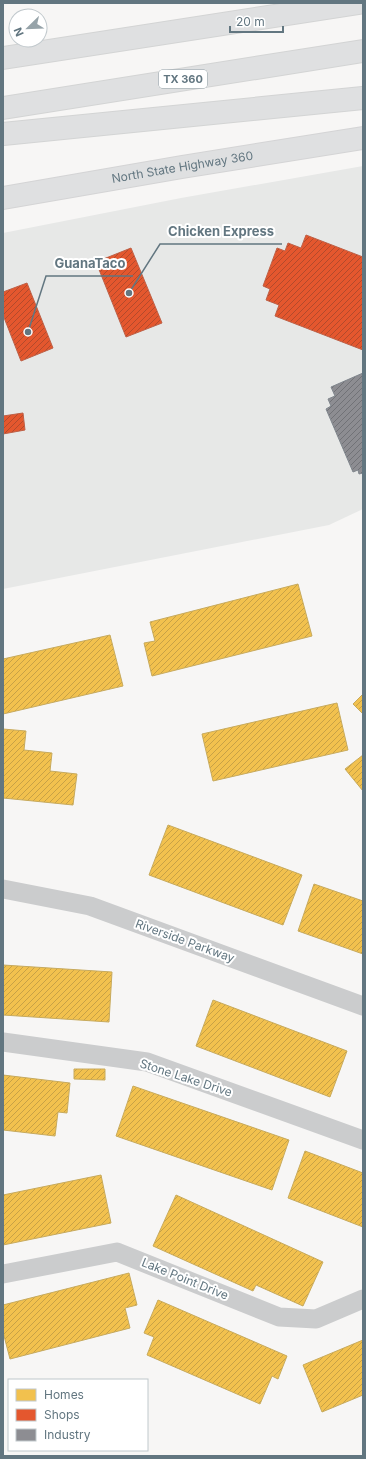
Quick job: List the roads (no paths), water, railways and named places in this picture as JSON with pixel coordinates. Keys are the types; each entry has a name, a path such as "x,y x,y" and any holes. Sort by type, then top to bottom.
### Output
{"main road":[{"path":"3,58 359,3"},
{"name":"TX 360","path":"3,108 363,51"},
{"path":"3,134 363,98"},
{"name":"North State Highway 360","path":"3,198 182,166 363,138"}],"street":[{"name":"Riverside Parkway","path":"3,889 90,906 363,1006"},
{"name":"Stone Lake Drive","path":"3,1042 147,1062 363,1140"},
{"name":"Lake Point Drive","path":"3,1274 117,1252 279,1317 316,1319 363,1300"}],"place":[{"name":"Chicken Express","path":"129,293"},
{"name":"GuanaTaco","path":"28,332"}]}
